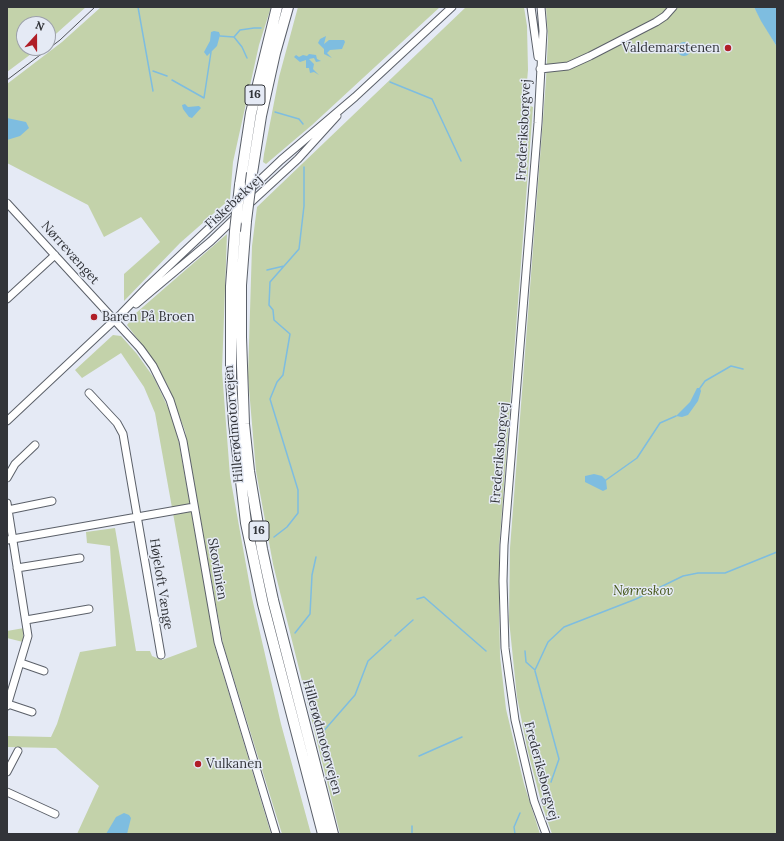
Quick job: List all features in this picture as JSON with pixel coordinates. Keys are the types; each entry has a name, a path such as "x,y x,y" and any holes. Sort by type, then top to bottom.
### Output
{"highway":[{"name":"Hillerødmotorvejen","path":"277,7 251,113 240,185 231,286 231,379 234,423 245,516 263,604 323,834"},
{"name":"Hillerødmotorvejen","path":"288,7 270,74 252,173 246,221 242,285 241,337 244,424 249,471 262,549 273,600 334,834"}],"street":[{"name":"Fiskebækvej","path":"7,421 115,320 160,274 280,160 355,97 452,7"},
{"name":"Frederiksborgvej","path":"531,7 540,69"},
{"name":"Frederiksborgvej","path":"541,7 543,31 538,123 504,545 503,581 505,648 515,720 534,800 546,834"},
{"name":"Frederiksborgvej","path":"540,69 568,66 590,56 656,22 665,16 672,7"},
{"name":"Fiskebækvej","path":"121,314 150,293 211,241 298,159 355,97"},
{"name":"Nørrevænget","path":"7,203 115,320"},
{"path":"7,299 55,255"},
{"name":"Skovlinien","path":"115,320 140,348 153,366 170,400 183,441 218,642 276,834"},
{"name":"Højeloft Vænge","path":"89,393 121,429 138,517 161,655"},
{"path":"7,478 15,464 35,445"},
{"path":"32,712 7,705 28,636 17,568 10,539 8,506 52,501"},
{"path":"10,539 194,507"},
{"path":"17,568 80,558"},
{"path":"26,620 89,609"},
{"path":"21,663 44,670"},
{"path":"7,772 18,750"},
{"path":"7,792 55,814"}],"green space":[{"path":"7,7 86,7 56,34 56,16 16,16 16,56 28,56 7,72"},
{"path":"101,7 271,7 259,45 233,162 230,199 180,243 124,301 124,274 160,242 141,217 104,237 88,205 7,163 7,84 44,56 56,56 56,47"},
{"path":"298,7 440,7 312,125 266,164 263,162 264,154 279,77"},
{"path":"466,7 524,7 527,26 528,70 525,104 533,107 499,549 499,604 500,656 506,709 524,784 540,834 340,834 273,564 256,471 248,377 252,246 257,207"},
{"name":"Nørreskov","path":"546,7 754,7 777,47 777,834 552,834 542,805 528,752 517,697 509,620 510,548 546,80 548,37"},
{"path":"227,234 222,371 230,476 252,598 281,724 311,834 282,834 223,644 185,431 168,386 154,361 127,325 136,313"},
{"path":"113,335 121,336 137,354 154,378 172,416 179,443 215,647 271,834 77,834 99,786 56,748 7,747 7,736 51,737 57,724 80,652 116,646 110,546 87,543 86,532 115,528 136,651 150,651 152,656 162,660 197,647 155,413 144,387 121,353 82,378 75,370"},
{"path":"24,628 23,642 7,638 7,631"}],"water":[{"path":"754,7 777,7 777,47 761,21"},
{"path":"211,32 219,32 220,35 217,46 207,56 204,52 210,41"},
{"path":"326,36 324,44 329,40 344,40 345,42 342,49 330,50 327,53 332,58 324,54 324,49 318,43 320,39"},
{"path":"681,42 687,42 691,46 691,52 687,56 681,56 677,52 677,46"},
{"path":"309,54 316,55 317,59 321,61 316,62 314,58 309,59 314,64 313,69 319,75 314,72 310,73 309,68 306,68 306,60 300,62 294,57 296,55 299,57 303,55 307,56"},
{"path":"185,104 188,107 199,106 201,108 192,118 189,117 183,109 182,105"},
{"path":"7,118 26,122 29,128 20,136 7,140"},
{"path":"697,388 700,388 701,391 698,401 688,415 682,417 676,416 690,402"},
{"path":"594,474 602,476 606,480 607,489 603,491 585,482 585,476"},
{"path":"124,813 129,815 131,818 127,834 106,834 116,817"}],"waterway":[{"path":"138,7 153,91"},
{"path":"234,37 240,30 261,28"},
{"path":"220,36 234,37 242,47 247,58"},
{"path":"172,80 204,98 211,52"},
{"path":"153,71 167,76"},
{"path":"390,82 432,99 461,161"},
{"path":"275,112 299,119 303,124"},
{"path":"274,537 287,527 298,513 298,490 270,399 277,382 283,375 290,334 274,320 273,310 269,305 270,282 299,249 304,206 304,167"},
{"path":"267,270 284,266"},
{"path":"700,388 705,381 731,366 743,369"},
{"path":"606,480 637,458 660,423 676,416"},
{"path":"525,651 526,662 535,670 548,642 564,627 636,599 683,576 698,573 725,573 777,552"},
{"path":"295,633 310,614 312,575 316,557"},
{"path":"417,599 424,597 486,651"},
{"path":"395,636 413,620"},
{"path":"321,734 355,695 368,661 391,640"},
{"path":"535,671 559,759 551,782"},
{"path":"419,756 462,737"},
{"path":"515,834 514,827 520,813"},
{"path":"412,826 412,834"}],"tram line":[{"path":"7,80 60,40 95,7"}],"place":[{"name":"Valdemarstenen","path":"728,48"},
{"name":"Baren På Broen","path":"94,317"},
{"name":"Vulkanen","path":"198,764"}]}
